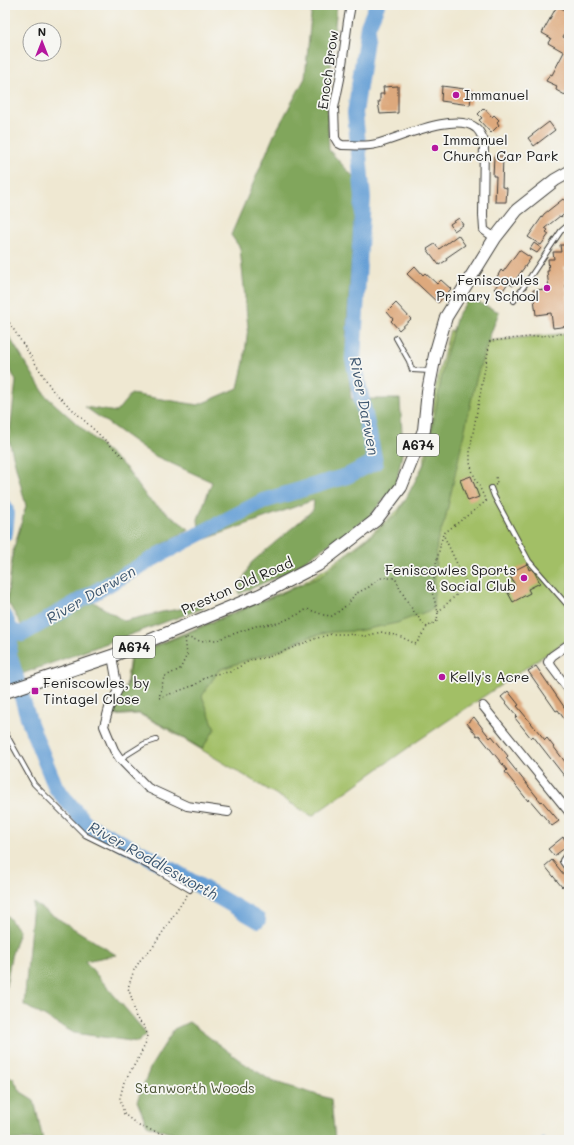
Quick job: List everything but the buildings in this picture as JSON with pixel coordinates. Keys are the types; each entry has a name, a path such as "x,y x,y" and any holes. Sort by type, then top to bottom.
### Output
{"main road":[{"name":"Preston Old Road","path":"5,692 112,656 260,595 318,565 376,520 401,487 424,430 428,391 435,355 446,317 495,238 517,210 555,180 569,172"}],"street":[{"name":"Enoch Brow","path":"351,5 334,108 335,138 338,143 342,145 374,145 447,123 464,123 476,128 484,141 484,230 495,238"},
{"path":"569,644 552,656 548,662 569,690"},
{"path":"112,656 118,690 109,708 104,726 114,750 120,759 148,788 187,806 228,812"},
{"path":"483,706 569,812"},
{"path":"569,854 564,861 569,868"}],"lane":[{"path":"514,301 561,231 569,224"},
{"path":"396,338 409,361 412,370 432,371"},
{"path":"491,488 529,560 569,607"},
{"path":"5,732 34,784 85,835 156,870 190,890"},
{"path":"120,759 144,744 156,740"}],"path":[{"path":"5,316 54,391 123,457"},
{"path":"486,502 470,463 470,448 490,341 569,333"},
{"path":"427,627 401,591 395,578 379,578 369,587 355,594 348,604 332,616 324,615 308,609 279,622 256,626 216,640 200,641 185,637 188,654 180,669 164,677 159,698 195,685 209,675 230,672 251,660 269,657 317,638 332,634 366,636 381,632 399,636 416,644 427,627 437,621 438,612 432,592 436,564 443,534 494,496"},
{"path":"438,612 467,585 443,534"},
{"path":"190,890 153,948 141,959 134,970 128,988 136,1018 144,1026 147,1034 146,1043 124,1082 120,1098 124,1114 139,1126 172,1137 192,1140"}],"green space":[{"path":"312,5 337,5 327,104 329,150 357,181 346,340 351,399 400,399 403,449 396,485 369,517 288,572 239,594 239,588 251,563 313,510 314,500 200,541 198,519 212,482 153,455 85,407 116,412 131,394 198,405 238,388 244,362 248,327 240,248 231,235 274,135 305,78"},
{"path":"469,298 499,312 476,379 445,520 437,541 433,609 397,623 357,631 330,632 305,638 280,650 219,670 202,696 215,729 202,749 139,713 113,715 110,708 127,687 131,657 320,577 398,514 427,458 445,358 457,316"},
{"path":"5,330 46,396 126,468 148,499 189,529 31,623 22,626 7,601 13,551 26,506 9,440 16,381 5,359"},
{"path":"450,330 488,341 569,333 569,639 419,740 312,816 162,726 139,714 112,716 109,708 126,686 130,656 303,583 331,565 364,540 398,510 412,490 423,466 432,419 436,383"},
{"path":"92,601 124,621 162,612 203,605 204,608 5,680 5,629 10,637 20,638"},
{"path":"33,903 116,955 85,961 147,1034 138,1042 74,1033 24,1005"},
{"path":"5,913 19,931 11,957 5,992"},
{"name":"Stanworth Woods","path":"189,1022 242,1062 272,1081 331,1099 335,1140 200,1140 197,1138 166,1132 147,1125 137,1101 151,1066 174,1029"},
{"path":"5,1077 13,1078 21,1092 34,1100 43,1140 5,1140"}],"waterway":[{"name":"River Darwen","path":"5,617 11,631 22,634 161,554 263,501 347,476 375,462 353,359 363,198 355,113 368,26 377,5"},
{"name":"River Darwen","path":"5,507 7,514 5,533"},
{"name":"River Roddlesworth","path":"11,631 9,654 30,724 56,788 86,824 146,855 258,920"}],"place":[{"name":"Immanuel","path":"456,95"},
{"name":"Immanuel Church Car Park","path":"435,148"},
{"name":"Feniscowles Primary School","path":"547,288"},
{"name":"Feniscowles Sports & Social Club","path":"524,578"},
{"name":"Kelly's Acre","path":"442,677"},
{"name":"Feniscowles, by Tintagel Close","path":"35,691"}]}
